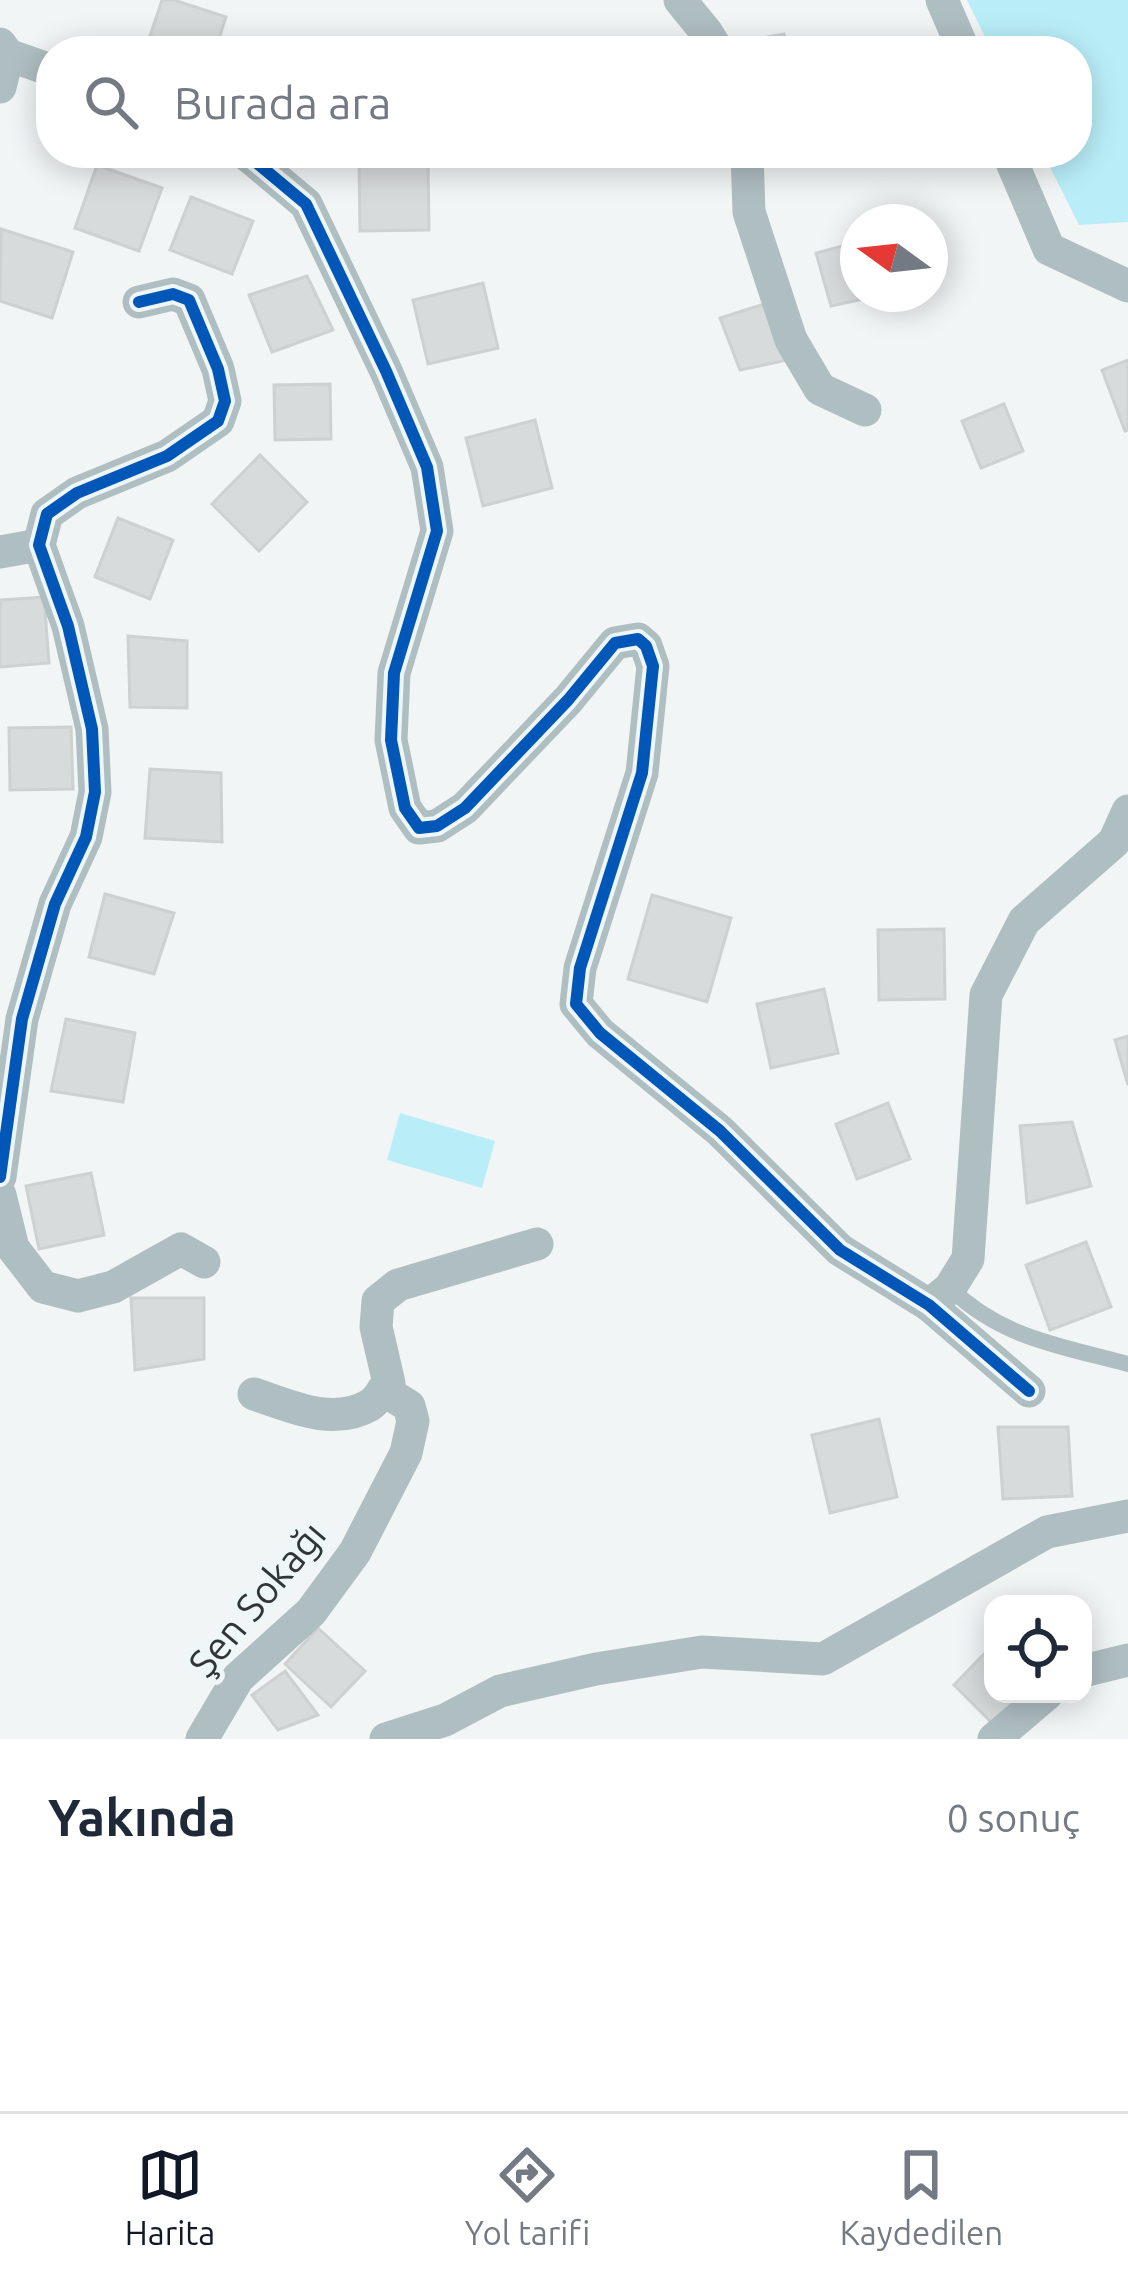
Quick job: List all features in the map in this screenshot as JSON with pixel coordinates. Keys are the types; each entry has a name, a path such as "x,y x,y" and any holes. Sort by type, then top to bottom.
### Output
{"street":[{"path":"680,0 709,36"},
{"path":"942,0 958,36"},
{"path":"2,62 36,68"},
{"path":"263,168 306,204 427,466 437,531 394,673 391,740 404,808 418,828 437,826 465,808 615,643 638,639 646,646 653,666 642,772 580,968 576,1004 600,1033 720,1131 840,1250 940,1296 1029,1391"},
{"path":"747,168 748,212 791,340 820,389 865,410"},
{"path":"1014,168 1049,249 1128,286"},
{"path":"0,1177 22,1019 55,904 86,837 95,792 92,729 68,626 39,545 47,514 77,493 166,456 218,421 225,401 218,369 189,299 173,294 139,302"},
{"path":"0,552 39,545"},
{"path":"940,1296 968,1258 986,995 1024,922 1121,852 1128,811"},
{"path":"0,1195 13,1248 43,1287 78,1296 113,1287 181,1249 204,1262"},
{"path":"254,1394 312,1414 345,1414 372,1405 389,1383 376,1327 379,1301 398,1285 537,1244"},
{"name":"Şen Sokağı","path":"202,1739 238,1678 311,1612 355,1552 406,1453 413,1421 409,1406 383,1390"},
{"path":"386,1739 445,1720 500,1690 596,1669 702,1652 823,1659 1047,1532 1128,1516"},
{"path":"1092,1669 1128,1660"},
{"path":"994,1739 1036,1703"}],"lane":[{"path":"940,1296 1022,1336 1128,1364"}],"shaded area":[{"path":"967,0 1128,0 1128,222 1079,225 1050,168 1092,168 1092,36 985,36"},
{"path":"400,1113 495,1141 482,1188 387,1160"}],"building":[{"path":"162,0 226,17 220,36 150,36"},
{"path":"96,168 162,188 139,251 75,228"},
{"path":"359,168 428,168 429,230 360,231"},
{"path":"191,197 253,221 232,274 170,250"},
{"path":"1,229 73,252 52,318 0,301"},
{"path":"840,247 840,304 831,306 816,253"},
{"path":"307,276 333,330 272,352 249,295"},
{"path":"483,283 498,348 428,364 413,300"},
{"path":"771,302 792,359 740,370 720,318"},
{"path":"1128,360 1128,430 1125,431 1102,370"},
{"path":"330,384 331,439 275,440 274,385"},
{"path":"1004,404 1023,451 981,468 962,421"},
{"path":"535,420 552,488 483,506 466,438"},
{"path":"260,455 307,502 259,551 212,504"},
{"path":"118,518 173,540 150,599 95,577"},
{"path":"44,597 49,663 0,667 0,600"},
{"path":"128,636 187,641 187,708 130,707"},
{"path":"71,727 73,789 10,790 9,728"},
{"path":"150,769 221,773 222,842 145,838"},
{"path":"105,894 174,913 154,974 89,957"},
{"path":"652,895 731,918 707,1002 628,979"},
{"path":"944,929 945,999 879,1000 878,930"},
{"path":"824,989 838,1053 771,1068 757,1004"},
{"path":"66,1019 135,1033 123,1102 51,1091"},
{"path":"1128,1036 1128,1085 1115,1040"},
{"path":"888,1103 910,1159 857,1179 836,1124"},
{"path":"1072,1122 1091,1186 1027,1203 1020,1126"},
{"path":"91,1173 104,1235 39,1249 26,1186"},
{"path":"1086,1242 1111,1307 1050,1330 1026,1265"},
{"path":"131,1298 204,1298 204,1359 135,1370"},
{"path":"879,1419 897,1497 830,1513 812,1435"},
{"path":"998,1427 1068,1427 1072,1496 1003,1499"},
{"path":"318,1628 365,1671 331,1707 285,1664"},
{"path":"984,1654 984,1703 1018,1703 995,1726 954,1685"},
{"path":"285,1671 318,1715 278,1730 252,1695"}],"cycle path":[{"path":"263,168 306,204 427,467 437,531 394,673 391,740 405,808 419,828 437,826 465,808 615,643 638,639 646,646 653,666 642,773 580,968 576,1004 600,1033 720,1131 840,1250 929,1305 1029,1391"},
{"path":"0,1177 22,1019 55,904 86,837 95,792 92,729 68,626 39,545 47,514 77,493 167,456 218,421 225,401 218,369 189,300 173,294 139,302"}]}
